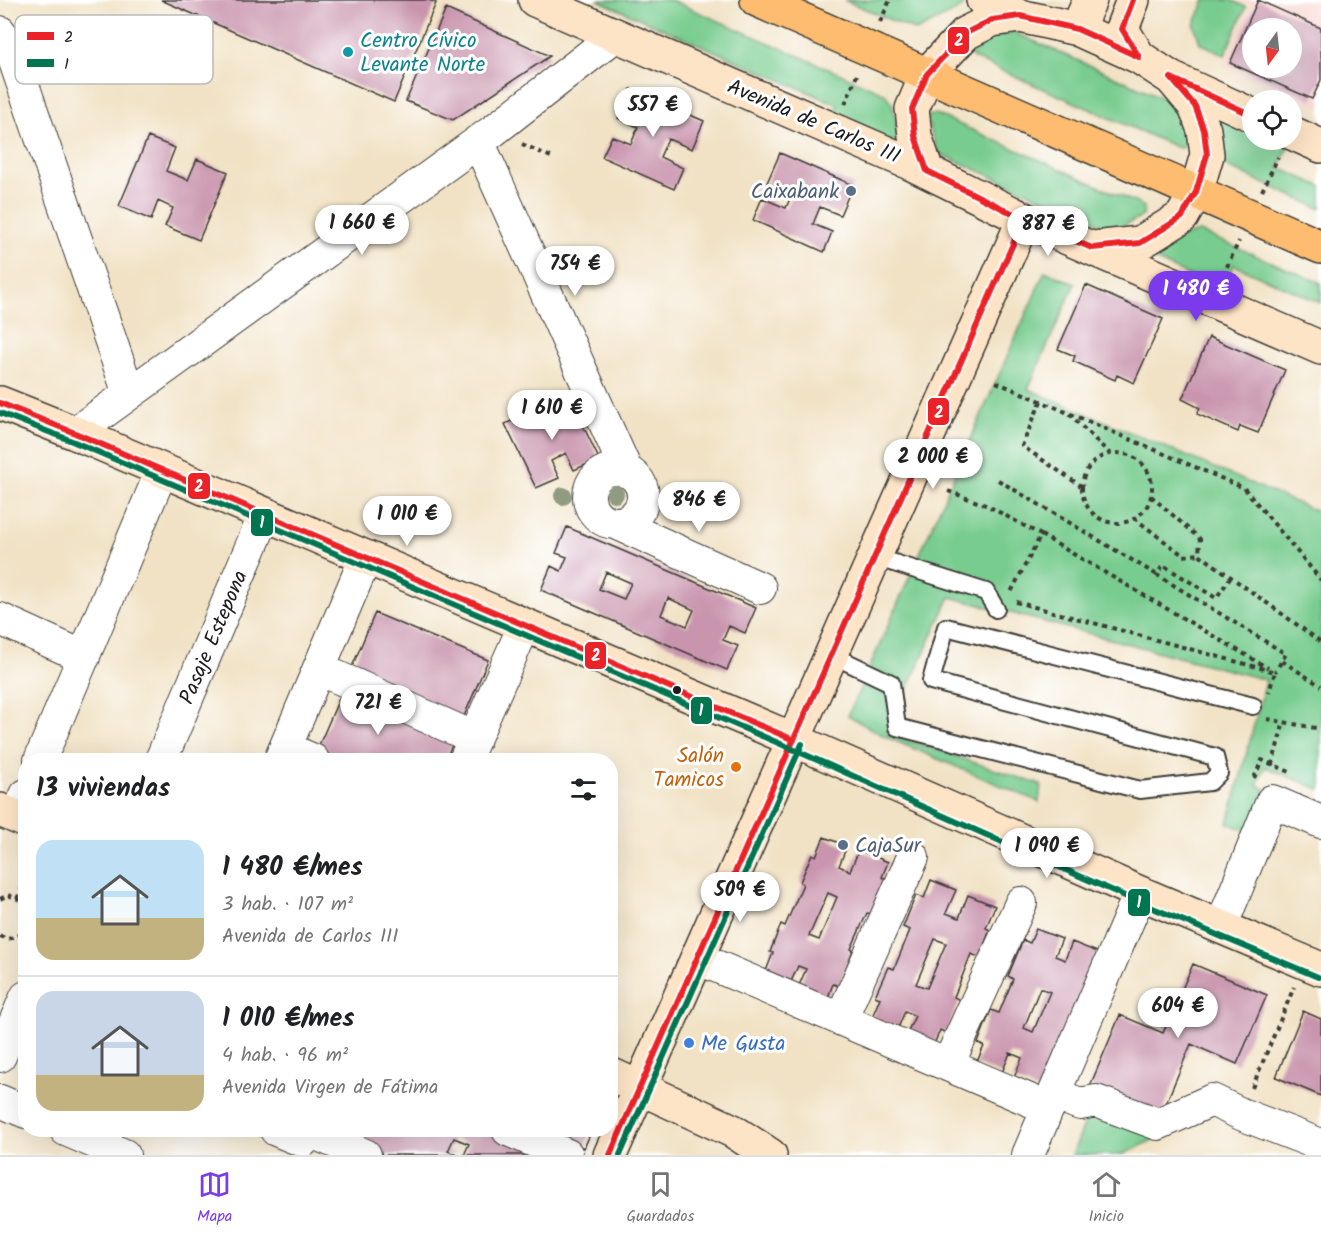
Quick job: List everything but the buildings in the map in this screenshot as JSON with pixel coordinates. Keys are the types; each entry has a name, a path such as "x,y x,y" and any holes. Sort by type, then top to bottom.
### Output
{"main road":[{"path":"757,0 1321,247"}],"street":[{"name":"Avenida de Carlos III","path":"535,0 927,171 1024,219 1321,348"},
{"name":"Avenida de Carlos III","path":"983,0 1020,16 1077,29 1139,57 1171,78 1242,111"},
{"path":"1077,29 1090,0"},
{"path":"1133,0 1122,29 1139,57"},
{"name":"Avenida de Carlos III","path":"927,171 915,136 912,109 927,74 966,33 992,20 1020,16"},
{"path":"0,32 9,44 15,62"},
{"path":"75,433 478,141 616,35"},
{"name":"Avenida de Carlos III","path":"1092,248 1140,243 1182,217 1196,192 1207,155 1204,130 1195,106 1171,78"},
{"path":"23,84 129,394"},
{"path":"1302,137 1321,146"},
{"path":"478,141 627,472"},
{"path":"618,1115 625,1080 697,958 1024,219"},
{"path":"0,403 794,740 1140,893 1313,966"},
{"path":"618,524 627,522 640,509 642,491 639,482 627,472 616,469 600,474 590,488 590,506 600,519 618,524 759,588"},
{"path":"43,753 162,470"},
{"name":"Pasaje Estepona","path":"164,753 265,514"},
{"path":"293,753 319,669 366,557"},
{"path":"0,619 84,657"},
{"path":"319,669 470,749 524,626"},
{"path":"1269,772 1321,801"},
{"path":"1221,927 1272,801 1321,822"},
{"path":"841,1019 913,857"},
{"path":"1028,1155 1140,893"},
{"path":"948,1065 1021,903"},
{"path":"697,958 948,1065 1051,1101 1080,1104 1095,1101 1158,1125 1212,1100 1241,1114 1321,1144"},
{"path":"0,1056 17,1011"},
{"path":"625,1080 733,1131 770,1155"},
{"path":"0,1101 18,1109"},
{"path":"82,1137 124,1155"},
{"path":"298,1137 365,1155"},
{"path":"525,1137 567,1155"},
{"path":"610,1155 614,1137"}],"lane":[{"path":"875,557 986,592 996,609"},
{"path":"832,655 891,683 897,727 1140,790 1209,782 1219,773 1215,757 931,681 946,627 1258,712"}],"path":[{"path":"996,382 1244,488 1321,580"},
{"path":"1041,401 1022,446 1081,486"},
{"path":"1066,412 1110,453"},
{"path":"1110,453 1133,456 1149,473 1152,484 1147,507 1134,518 1118,524 1096,517 1087,508 1082,498 1081,486 1083,475 1090,465 1098,457 1110,453"},
{"path":"998,480 1286,654 1275,672 1269,695"},
{"path":"948,491 988,506 1041,535 1275,672"},
{"path":"1151,496 1200,539 1199,554"},
{"path":"1134,518 1184,556 1199,554 1321,642"},
{"path":"1041,535 1008,600 1275,672"},
{"path":"1157,575 1163,565 1215,598 1231,577"},
{"path":"1282,661 1321,686"},
{"path":"1258,712 1284,722 1321,729"},
{"path":"1269,772 1284,722"},
{"path":"0,899 8,895 17,899"},
{"path":"0,936 8,939 18,935"},
{"path":"1241,1114 1313,966"}],"shaded area":[{"path":"1241,0 1321,0 1321,108 1302,100 1302,90 1280,90 1252,78 1302,78 1302,18 1245,18 1251,5"},
{"path":"1242,26 1242,73 1225,66"}],"green space":[{"path":"597,0 671,0 884,93 892,103 901,144 832,121 838,105"},
{"path":"844,0 955,0 964,4 962,8 916,31"},
{"path":"1205,0 1231,0 1246,7 1225,55 1200,43 1194,25"},
{"path":"1013,32 1170,101 1180,111 1187,141 1185,146 1176,147 973,58 971,55 983,42"},
{"path":"1211,110 1242,124 1242,150 1287,150 1279,168 1321,186 1321,209 1225,166 1220,157"},
{"path":"936,114 1139,204 1144,207 1143,216 1120,227 1107,227 943,155 938,152 927,120 928,116"},
{"path":"1200,232 1321,283 1321,303 1234,265 1222,291 1153,259 1173,242"},
{"path":"1045,271 1075,284 1028,389 1321,513 1321,790 1265,767 1257,785 1266,789 1248,832 1228,823 1266,680 950,597 887,733 1041,785 1039,802 884,736 848,716"},
{"path":"1091,1108 1159,1137 1122,1155 1072,1155"}],"transit line":[{"name":"2","path":"1133,0 1122,29 1139,57"},
{"name":"2","path":"1139,57 1077,29 1020,16 992,20 966,33 927,74 912,109 915,136 927,171 1024,219 1092,248 1140,243 1182,217 1196,192 1207,155 1204,130 1195,106 1171,78"},
{"name":"2","path":"1171,78 1242,110"},
{"name":"2","path":"618,1137 1024,219"},
{"name":"2","path":"0,403 794,740"},
{"name":"1","path":"0,413 72,441 790,748 1136,901 1318,977"},
{"name":"1","path":"620,1155 802,744"},
{"name":"2","path":"610,1155 618,1137"}],"place":[{"name":"Centro Cívico Levante Norte","path":"348,52"},
{"name":"Caixabank","path":"851,191"},
{"name":"Salón Tamicos","path":"736,767"},
{"name":"CajaSur","path":"843,845"},
{"name":"Me Gusta","path":"689,1043"}]}
